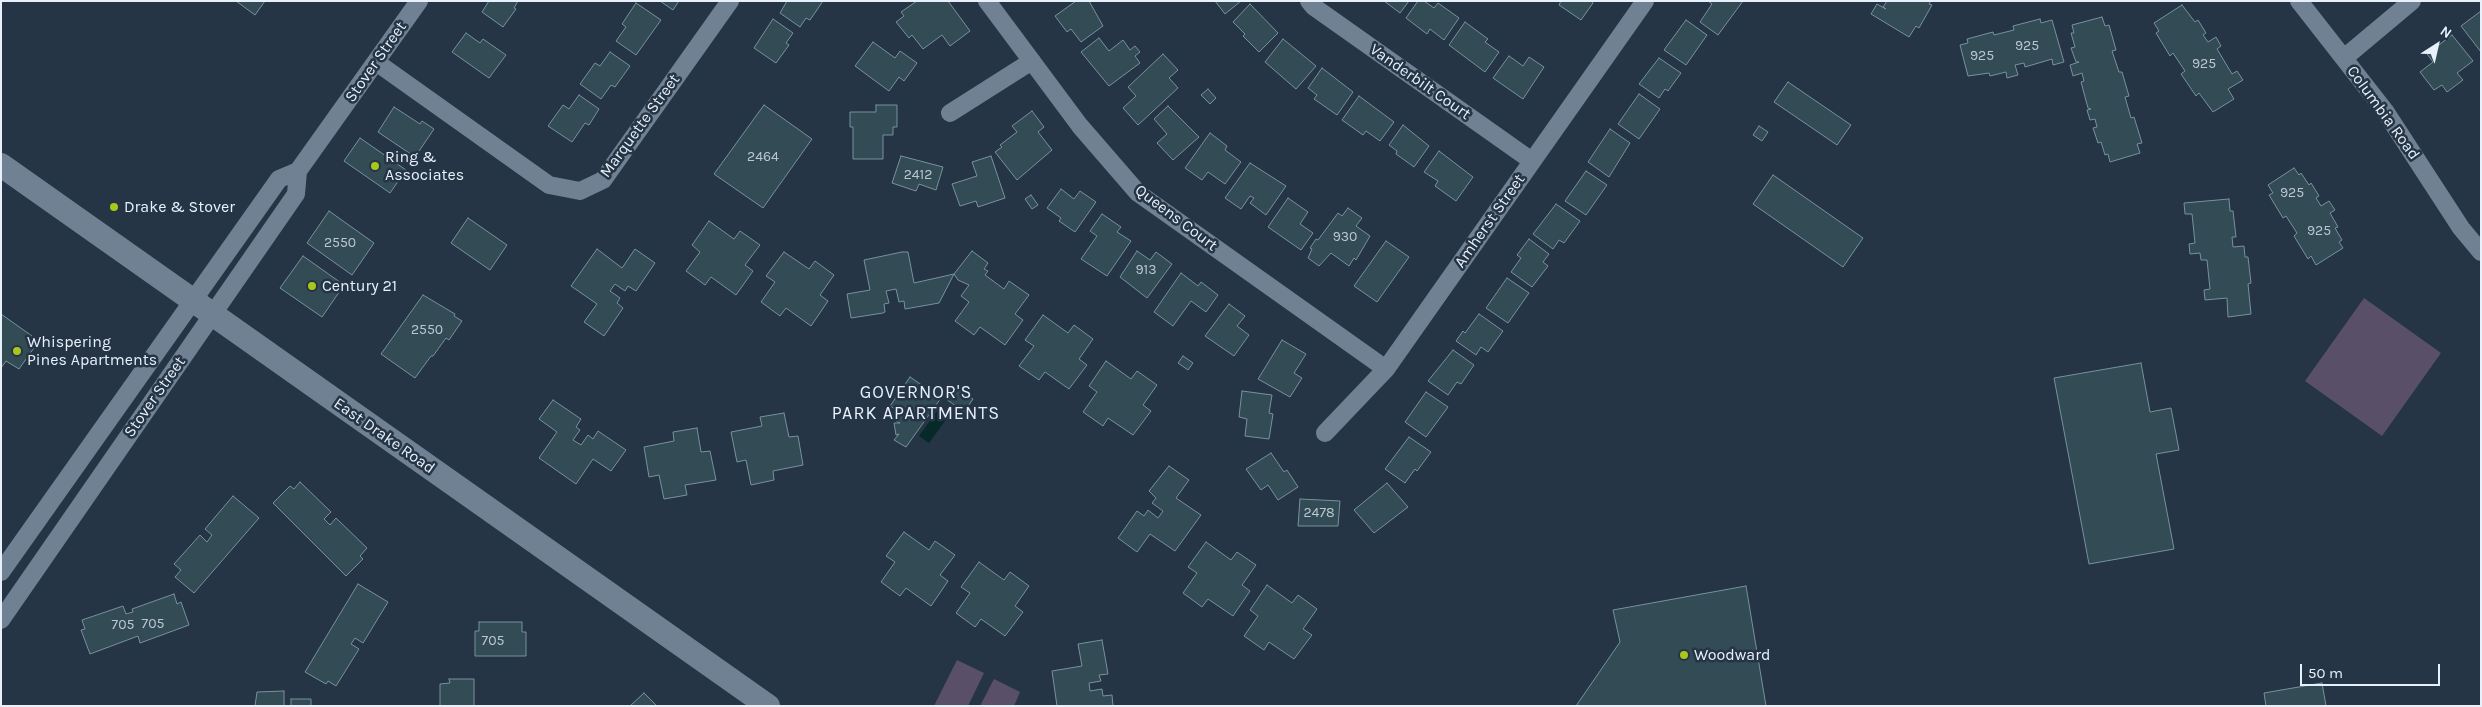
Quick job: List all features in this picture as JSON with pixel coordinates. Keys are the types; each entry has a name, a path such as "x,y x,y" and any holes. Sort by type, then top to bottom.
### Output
{"main road":[{"name":"East Drake Road","path":"1,165 768,706"}],"street":[{"name":"Stover Street","path":"1,620 296,194 298,171 420,1"},
{"name":"Marquette Street","path":"376,62 549,184 580,191 603,180 730,1"},
{"name":"Queens Court","path":"987,1 1080,126 1138,193 1386,369"},
{"name":"Vanderbilt Court","path":"1309,1 1314,8 1532,162"},
{"name":"Amherst Street","path":"1325,433 1386,369 1645,1"},
{"name":"Columbia Road","path":"2299,1 2385,111 2461,228 2481,266"},
{"path":"2344,58 2412,1"},
{"path":"950,113 1032,61"},
{"name":"Stover Street","path":"1,572 279,179 298,171"},
{"name":"Columbia Road","path":"2461,228 2481,252"}],"shaded area":[{"path":"2364,298 2441,353 2382,436 2305,381"},
{"path":"940,407 950,414 929,443 919,436"},
{"path":"957,660 984,673 968,706 934,706"},
{"path":"994,679 1020,692 1014,706 980,706"}],"building":[{"path":"236,1 265,1 255,15"},
{"path":"489,1 518,1 514,8 516,9 503,27 482,12"},
{"path":"660,1 679,1 673,10"},
{"path":"787,1 823,1 810,20 806,18 800,27 780,13"},
{"path":"917,1 948,1 970,31 950,46 942,35 923,49 912,35 909,38 896,22 904,16 901,12"},
{"path":"1076,1 1089,1 1103,26 1081,42 1071,29 1067,32 1055,16"},
{"path":"1215,1 1241,1 1225,14"},
{"path":"1384,1 1409,1 1400,13"},
{"path":"1418,1 1424,1 1434,8 1438,3 1459,18 1444,40 1430,29 1427,34 1406,18"},
{"path":"1561,1 1592,1 1593,3 1581,20 1559,5"},
{"path":"1708,1 1743,1 1718,35 1700,22 1712,4"},
{"path":"1887,1 1931,1 1929,4 1932,5 1919,28 1916,26 1909,37 1871,14 1877,4 1886,9 1883,7"},
{"path":"636,3 661,20 636,55 616,41 626,27 622,24"},
{"path":"1250,4 1278,33 1259,52 1243,36 1245,34 1233,22"},
{"path":"2182,5 2195,22 2198,20 2206,33 2203,35 2208,42 2216,37 2221,46 2217,49 2232,74 2237,71 2243,80 2228,89 2234,99 2213,112 2199,93 2196,96 2181,74 2185,71 2173,53 2170,56 2156,33 2159,31 2154,23"},
{"path":"2481,11 2481,52 2461,26"},
{"path":"2102,17 2105,26 2109,25 2116,50 2112,51 2119,72 2122,72 2129,96 2125,97 2131,118 2134,117 2142,143 2137,144 2140,153 2110,162 2108,154 2105,155 2101,142 2098,143 2093,128 2097,127 2095,119 2090,120 2087,110 2091,109 2088,108 2081,82 2084,81 2082,73 2073,76 2070,65 2079,62 2076,62 2071,48 2075,47 2071,33 2074,33 2072,25"},
{"path":"773,19 793,33 786,43 789,45 776,63 754,48"},
{"path":"2040,19 2041,23 2052,20 2064,62 2053,65 2052,59 2025,67 2024,63 2015,65 2018,75 2007,78 2006,72 1990,76 1989,73 1968,76 1960,45 1968,43 1967,39 1993,32 1994,35 2014,30 2013,26"},
{"path":"1686,20 1707,35 1686,65 1664,50"},
{"path":"1465,22 1488,39 1485,42 1499,52 1485,72 1449,45"},
{"path":"466,33 480,43 483,39 506,55 489,78 452,52"},
{"path":"2452,35 2473,61 2457,73 2463,80 2447,92 2442,85 2434,90 2420,72 2433,62 2427,54"},
{"path":"1099,38 1109,51 1123,40 1130,50 1135,46 1140,52 1135,56 1140,63 1109,86 1081,52"},
{"path":"1283,39 1316,66 1296,89 1265,62"},
{"path":"873,42 895,58 900,51 917,63 904,81 899,77 889,91 855,66"},
{"path":"610,52 630,66 615,87 611,85 601,99 580,84 595,63 600,66"},
{"path":"1163,54 1178,70 1169,78 1178,88 1138,125 1123,108 1136,96 1128,87"},
{"path":"1509,56 1523,66 1529,57 1544,67 1523,99 1493,78"},
{"path":"1659,58 1681,73 1668,91 1665,89 1659,98 1639,84"},
{"path":"1322,68 1353,92 1337,115 1314,99 1317,95 1308,88"},
{"path":"1788,82 1851,125 1837,145 1774,102"},
{"path":"1208,89 1216,98 1210,104 1201,95"},
{"path":"1639,94 1660,109 1639,139 1618,124"},
{"path":"579,95 599,109 589,125 585,123 572,142 548,126 563,105 569,109"},
{"path":"1359,96 1394,122 1380,141 1366,131 1363,135 1342,120"},
{"path":"764,105 812,139 763,208 714,174"},
{"path":"876,105 897,105 897,127 893,127 893,135 883,135 883,159 853,159 853,127 850,127 850,112 876,112"},
{"path":"1168,106 1199,137 1173,160 1157,143 1167,134 1154,119"},
{"path":"394,107 420,124 422,121 434,129 415,157 378,132"},
{"path":"1032,111 1044,127 1038,132 1052,150 1017,180 995,152 1002,147 1000,145 1017,132 1012,126"},
{"path":"1403,125 1429,146 1414,167 1396,154 1397,151 1389,145"},
{"path":"1759,126 1768,132 1762,141 1753,135"},
{"path":"1610,129 1630,143 1609,177 1588,162"},
{"path":"1210,133 1227,146 1225,150 1241,162 1225,184 1208,172 1202,180 1185,168"},
{"name":"Ring & Associates","path":"360,138 406,170 390,193 344,161"},
{"path":"1439,151 1473,177 1456,201 1435,186 1438,181 1424,172"},
{"path":"901,156 943,167 936,190 919,184 916,191 892,183"},
{"path":"991,156 1005,198 978,207 976,201 960,206 952,184 977,176 972,162"},
{"path":"1250,163 1286,186 1266,215 1250,203 1254,198 1250,196 1241,209 1225,198"},
{"path":"2294,168 2299,175 2301,173 2309,185 2311,183 2319,196 2316,198 2321,206 2329,201 2335,210 2330,213 2338,227 2335,228 2342,240 2339,242 2343,248 2316,265 2311,256 2308,259 2294,236 2297,233 2286,216 2283,218 2269,195 2273,193 2268,185"},
{"path":"1586,171 1607,185 1586,215 1565,201"},
{"path":"1773,175 1863,238 1843,267 1753,204"},
{"path":"1061,189 1074,199 1080,191 1096,202 1075,232 1059,221 1061,218 1047,208"},
{"path":"1031,195 1038,205 1032,209 1025,199"},
{"path":"1288,198 1308,212 1300,224 1313,233 1301,250 1268,227"},
{"path":"2229,199 2230,211 2233,211 2236,237 2232,237 2233,247 2244,246 2245,257 2248,257 2251,283 2248,284 2251,314 2228,317 2227,298 2205,300 2204,290 2210,289 2207,260 2201,260 2200,253 2190,254 2189,244 2195,243 2192,214 2185,214 2184,203"},
{"path":"1556,204 1580,221 1564,243 1559,240 1553,249 1533,234"},
{"path":"1348,208 1362,218 1356,226 1370,236 1356,260 1354,258 1349,266 1331,253 1319,266 1308,258 1312,249 1310,248 1338,213 1342,216"},
{"path":"329,211 374,243 352,275 307,243"},
{"path":"1102,214 1121,227 1117,232 1131,241 1107,276 1081,259 1097,236 1090,231"},
{"path":"468,218 507,245 490,270 451,243"},
{"path":"709,221 734,239 740,231 760,245 745,265 753,271 736,295 711,277 705,285 686,271 700,252 692,245"},
{"path":"1529,239 1549,254 1543,262 1548,266 1532,287 1511,272 1521,258 1517,255"},
{"path":"1386,241 1409,257 1377,302 1354,286"},
{"path":"597,249 622,268 635,249 655,263 636,291 628,286 625,291 615,284 610,291 620,298 617,303 623,308 604,336 584,322 597,304 571,286"},
{"path":"972,251 988,263 984,269 988,271 985,275 1004,289 1009,281 1029,295 1015,314 1023,320 1005,345 980,327 974,335 955,321 969,302 961,296 969,285 958,280 954,274"},
{"path":"1137,251 1150,260 1156,252 1172,264 1147,298 1120,277"},
{"path":"784,252 809,269 815,261 834,275 820,295 828,301 811,326 786,308 780,316 761,302 775,282 766,276"},
{"path":"908,252 914,283 954,274 939,303 905,309 904,301 899,302 896,289 886,291 889,303 884,304 885,312 851,318 847,294 870,290 864,260"},
{"name":"Century 21","path":"303,256 344,285 322,317 280,288"},
{"path":"1181,273 1198,286 1201,282 1218,295 1206,312 1191,301 1173,326 1154,312"},
{"path":"1507,278 1529,293 1508,323 1486,308"},
{"path":"423,295 455,314 454,316 462,321 449,340 446,338 415,378 381,354"},
{"path":"1229,304 1245,316 1237,326 1249,335 1234,356 1205,336"},
{"name":"Whispering Pines Apartments","path":"1,314 39,341 19,369 6,361 1,368"},
{"path":"1479,314 1503,331 1488,352 1481,347 1476,355 1456,341 1463,331 1465,333"},
{"path":"1043,315 1068,333 1074,325 1093,339 1079,359 1087,365 1069,389 1045,372 1039,380 1019,366 1034,346 1025,340"},
{"path":"1282,340 1306,354 1294,373 1302,378 1290,397 1258,379"},
{"path":"1453,350 1474,365 1461,384 1457,382 1448,395 1428,381"},
{"path":"1183,356 1193,363 1188,370 1178,363"},
{"path":"1106,361 1131,379 1137,371 1157,385 1143,405 1151,411 1133,435 1108,418 1103,426 1083,412 1097,392 1089,386"},
{"path":"2141,363 2150,412 2171,408 2179,450 2156,454 2174,549 2089,564 2054,378"},
{"path":"910,377 941,398 906,447 894,440 899,434 896,435 894,423 900,423 893,419 898,411 890,406"},
{"path":"955,386 973,399 964,412 946,399"},
{"path":"1242,391 1272,395 1269,413 1273,414 1269,439 1245,436 1247,419 1239,417"},
{"path":"1426,392 1448,407 1426,437 1405,422"},
{"path":"553,400 581,419 576,427 580,430 573,440 581,445 588,435 593,439 598,431 626,450 611,471 593,459 576,484 539,458 557,432 539,419"},
{"path":"784,413 789,437 798,436 803,465 773,471 774,480 751,485 746,460 737,462 731,432 762,426 760,417"},
{"path":"697,428 701,452 710,451 716,480 685,485 687,495 664,499 659,475 649,477 644,447 674,441 673,432"},
{"path":"1409,437 1431,452 1405,483 1385,469"},
{"path":"1271,453 1284,472 1287,470 1298,487 1278,500 1268,485 1261,490 1246,469"},
{"path":"1169,466 1189,480 1176,498 1201,515 1175,551 1150,534 1137,552 1118,538 1137,511 1144,516 1148,510 1158,518 1163,511 1152,503 1156,498 1149,491"},
{"path":"300,482 331,512 324,519 330,525 336,518 367,548 360,556 363,559 346,576 273,503 290,486 294,489"},
{"path":"1387,483 1408,507 1374,533 1354,510"},
{"path":"233,496 259,518 194,593 175,577 181,570 174,564 200,535 207,542 212,535 205,529"},
{"path":"1300,499 1340,501 1338,526 1298,526"},
{"path":"904,532 929,550 935,541 955,555 940,575 948,581 931,606 906,588 900,596 881,582 895,562 886,556"},
{"path":"1206,542 1231,560 1237,552 1256,565 1242,585 1250,591 1233,616 1208,599 1202,607 1183,593 1197,573 1188,567"},
{"path":"979,562 1004,580 1010,572 1029,586 1015,606 1023,612 1005,636 981,619 975,627 956,613 970,593 961,587"},
{"path":"358,584 388,602 363,643 355,638 351,644 359,649 336,686 328,681 326,684 305,672"},
{"path":"1267,585 1292,603 1298,595 1317,609 1303,629 1312,635 1294,659 1269,642 1264,650 1244,636 1258,616 1250,610"},
{"name":"Woodward","path":"1746,586 1766,706 1576,706 1620,642 1613,610"},
{"path":"174,594 177,604 181,602 189,625 140,643 138,636 90,654 81,630 85,629 82,620 123,606 126,614 133,612 132,609"},
{"path":"479,622 522,622 522,632 526,632 526,656 475,656 475,631 479,631"},
{"path":"1102,640 1108,674 1099,675 1101,681 1089,683 1090,691 1102,689 1103,696 1112,695 1113,706 1057,706 1052,671 1082,666 1078,644"},
{"path":"449,679 474,679 474,706 440,706 440,684 450,683"},
{"path":"2322,683 2326,706 2266,706 2264,693"},
{"path":"284,691 284,706 255,706 257,692"},
{"path":"644,693 657,706 630,706"},
{"path":"291,699 311,699 311,706 291,706"}],"place":[{"name":"Ring & Associates","path":"375,166"},
{"name":"Drake & Stover","path":"114,207"},
{"name":"Century 21","path":"312,286"},
{"name":"Whispering Pines Apartments","path":"17,351"},
{"name":"Woodward","path":"1684,655"}],"district":[{"name":"GOVERNOR'S PARK APARTMENTS","path":"916,403"}]}
